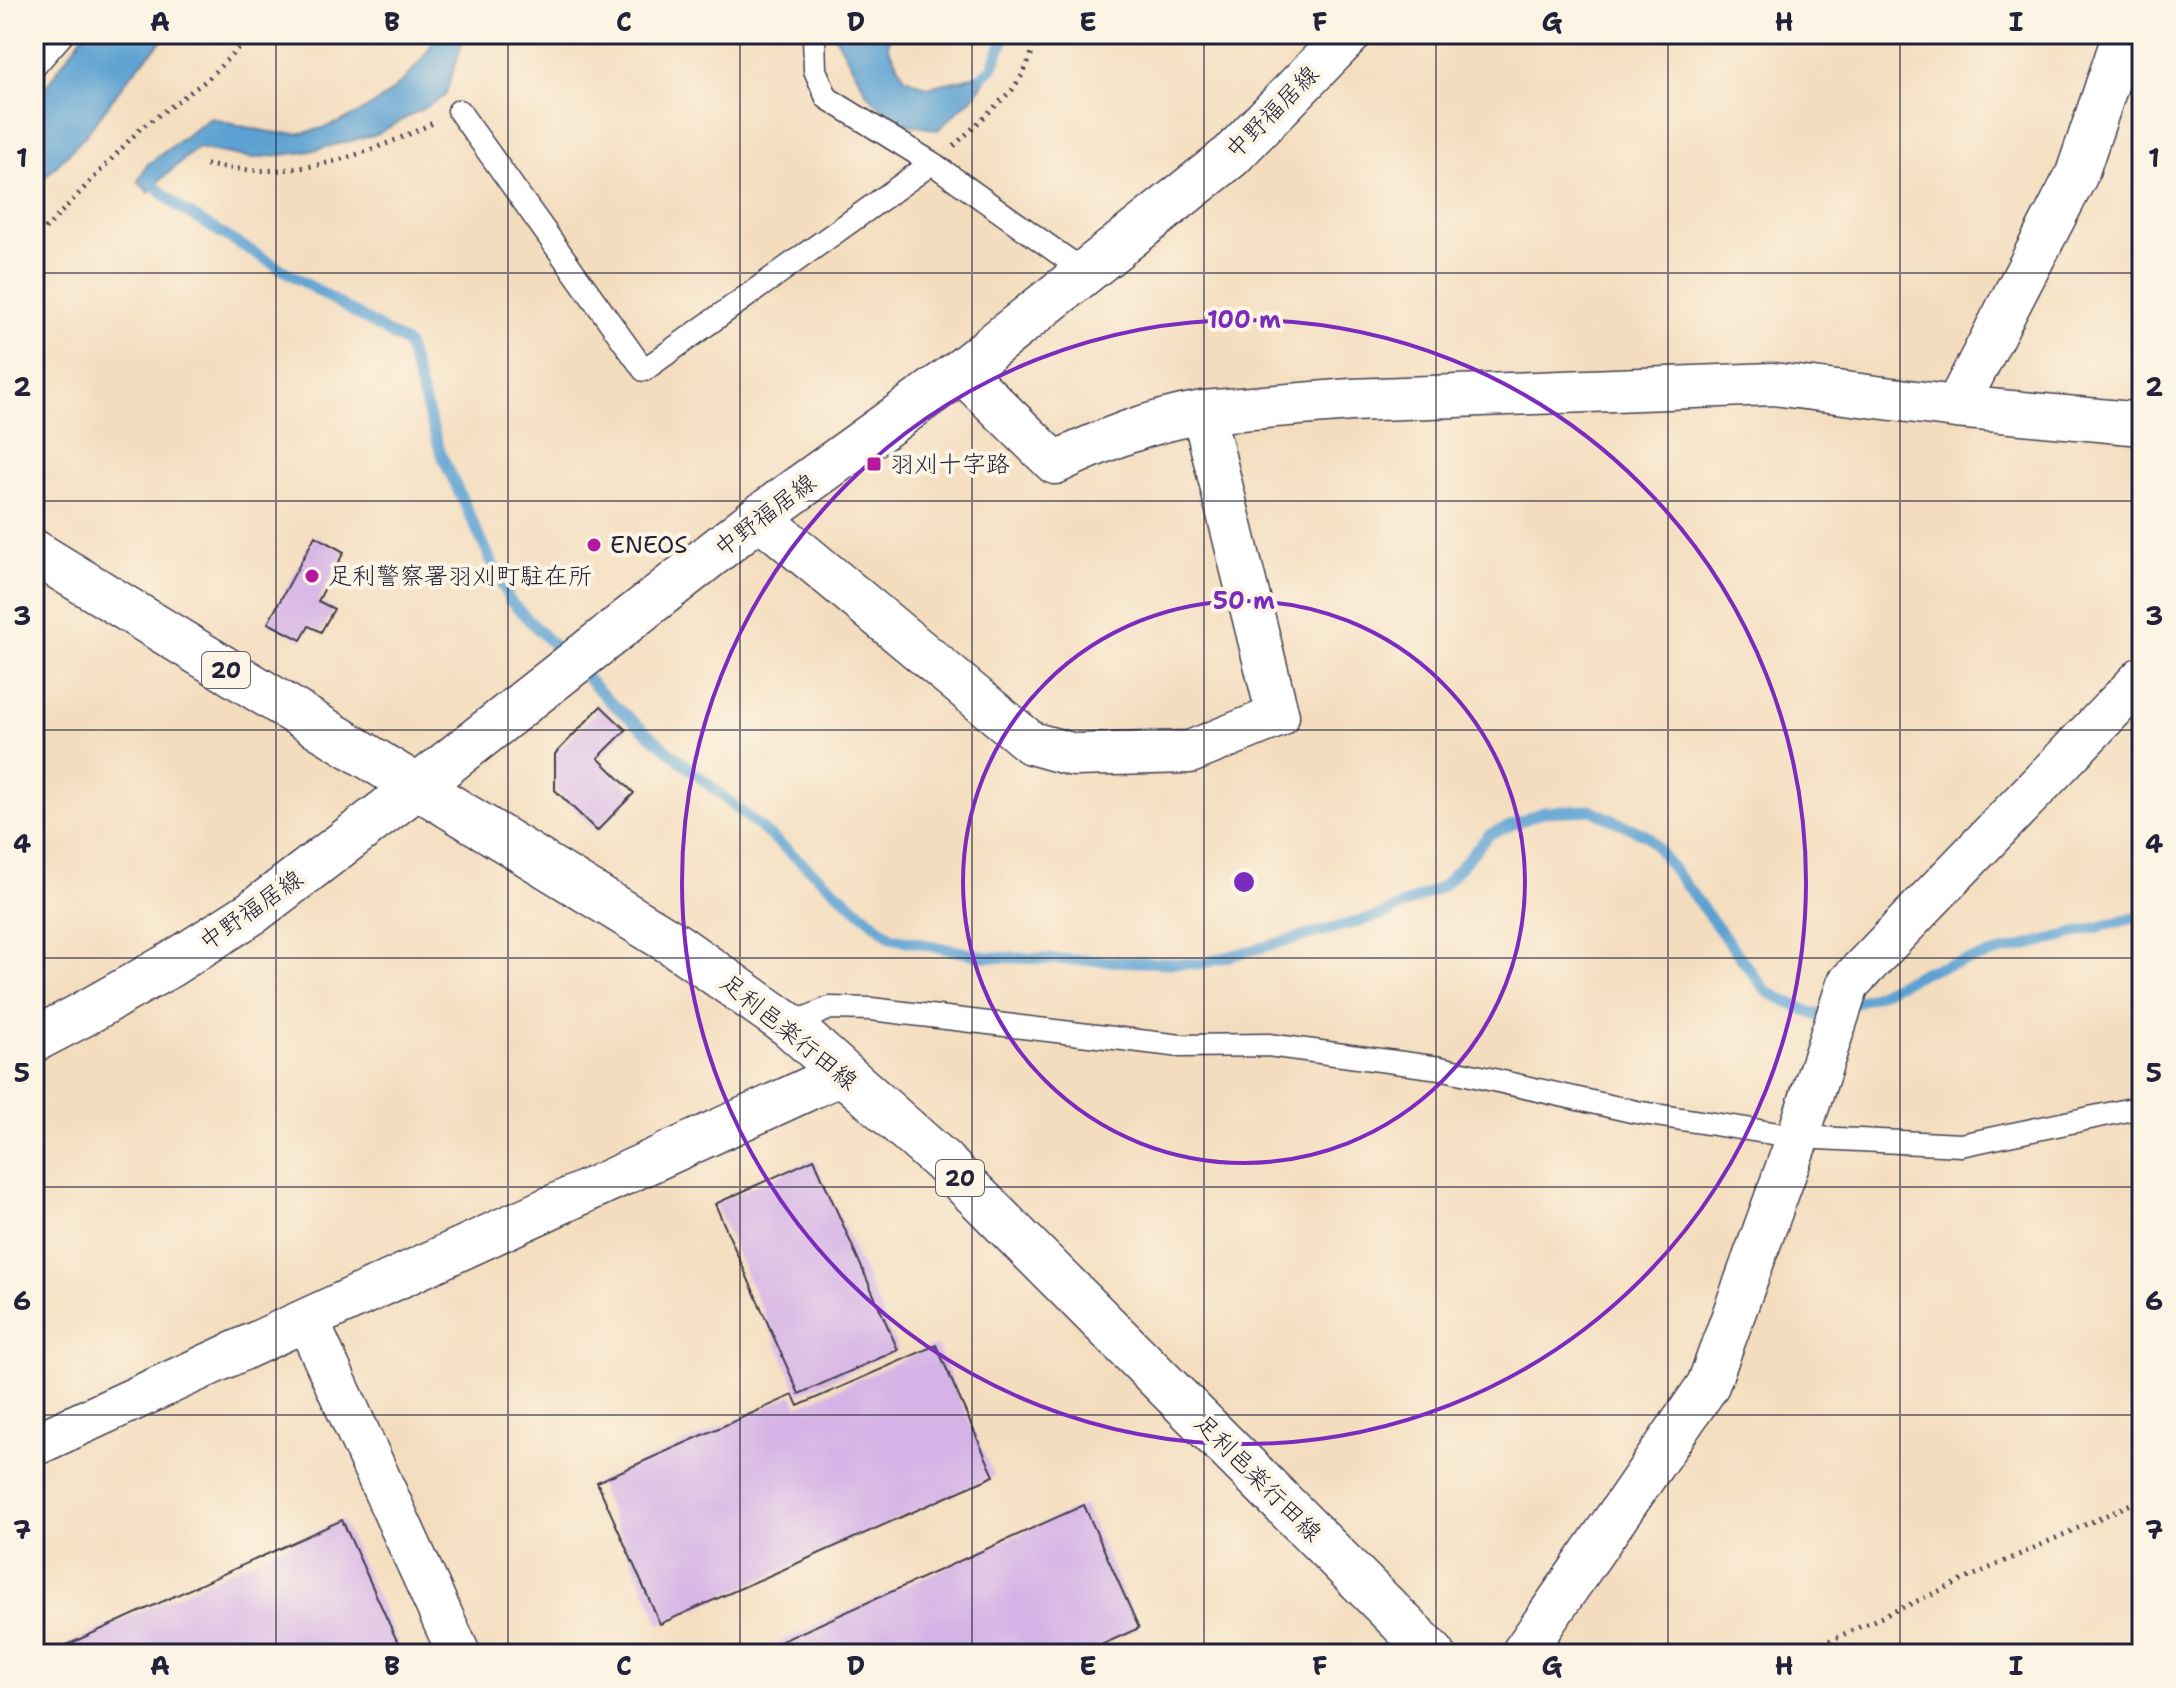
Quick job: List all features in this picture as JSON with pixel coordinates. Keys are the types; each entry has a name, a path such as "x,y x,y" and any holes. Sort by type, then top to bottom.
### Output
{"main road":[{"name":"中野福居線","path":"34,1040 170,965 241,920 417,787 759,517 961,371 1231,156 1349,34"},
{"name":"足利邑楽行田線","path":"34,552 674,944 789,1025 942,1161 1433,1654"}],"street":[{"path":"1956,407 2077,174 2124,34"},
{"path":"961,371 1055,463 1106,439 1203,412 1351,400 1773,384 1956,407 2142,424"},
{"path":"759,517 1031,743 1074,755 1190,752 1278,716 1203,412"},
{"path":"1522,1654 1708,1385 1798,1137 1848,984 2142,678"},
{"path":"34,1445 843,1073"},
{"path":"307,1320 459,1654"}],"lane":[{"path":"34,67 63,34"},
{"path":"814,34 815,70 827,98 932,163 1085,272"},
{"path":"459,111 644,370 932,163"},
{"path":"789,1025 830,1008 871,1009 1181,1046 1268,1045 1440,1068 1636,1112 1798,1137 1961,1145 2142,1107"}],"path":[{"path":"34,241 140,129 208,79 252,34"},
{"path":"932,163 1012,90 1023,74 1040,34"},
{"path":"206,165 281,170 331,161 388,145 459,111"},
{"path":"1800,1654 2142,1499"}],"water":[{"path":"84,34 168,34 133,72 85,136 34,189 34,103"},
{"path":"435,34 465,34 445,96 377,134 306,152 252,158 197,148 149,193 138,181 147,165 210,118 258,130 296,133 352,116 376,103 402,82 426,53"},
{"path":"834,34 890,34 888,47 905,78 927,87 965,79 992,68 977,93 938,130 897,122 868,95"}],"building":[{"name":"足利警察署羽刈町駐在所","path":"315,536 344,552 318,601 334,609 321,632 309,626 301,640 268,623"},
{"path":"601,706 626,730 598,758 634,793 597,831 555,790 555,754"},
{"path":"814,1159 898,1350 799,1394 715,1204"},
{"path":"936,1345 994,1476 660,1624 597,1482 793,1395 798,1406"},
{"path":"1084,1505 1139,1628 1081,1654 753,1654"},
{"path":"342,1520 403,1654 47,1654"}],"waterway":[{"path":"982,76 992,68 1006,34"},
{"path":"154,177 149,181 181,209 407,344 441,454 510,601 567,659"},
{"path":"580,671 608,700 892,938 987,957 1200,964 1383,915 1443,886 1490,834 1543,812 1591,810 1648,836 1767,992 1816,1015 1828,1011"},
{"path":"1852,1003 1926,971 2142,916"}],"place":[{"name":"羽刈十字路","path":"874,464"},
{"name":"ENEOS","path":"594,545"},
{"name":"足利警察署羽刈町駐在所","path":"312,576"}]}
